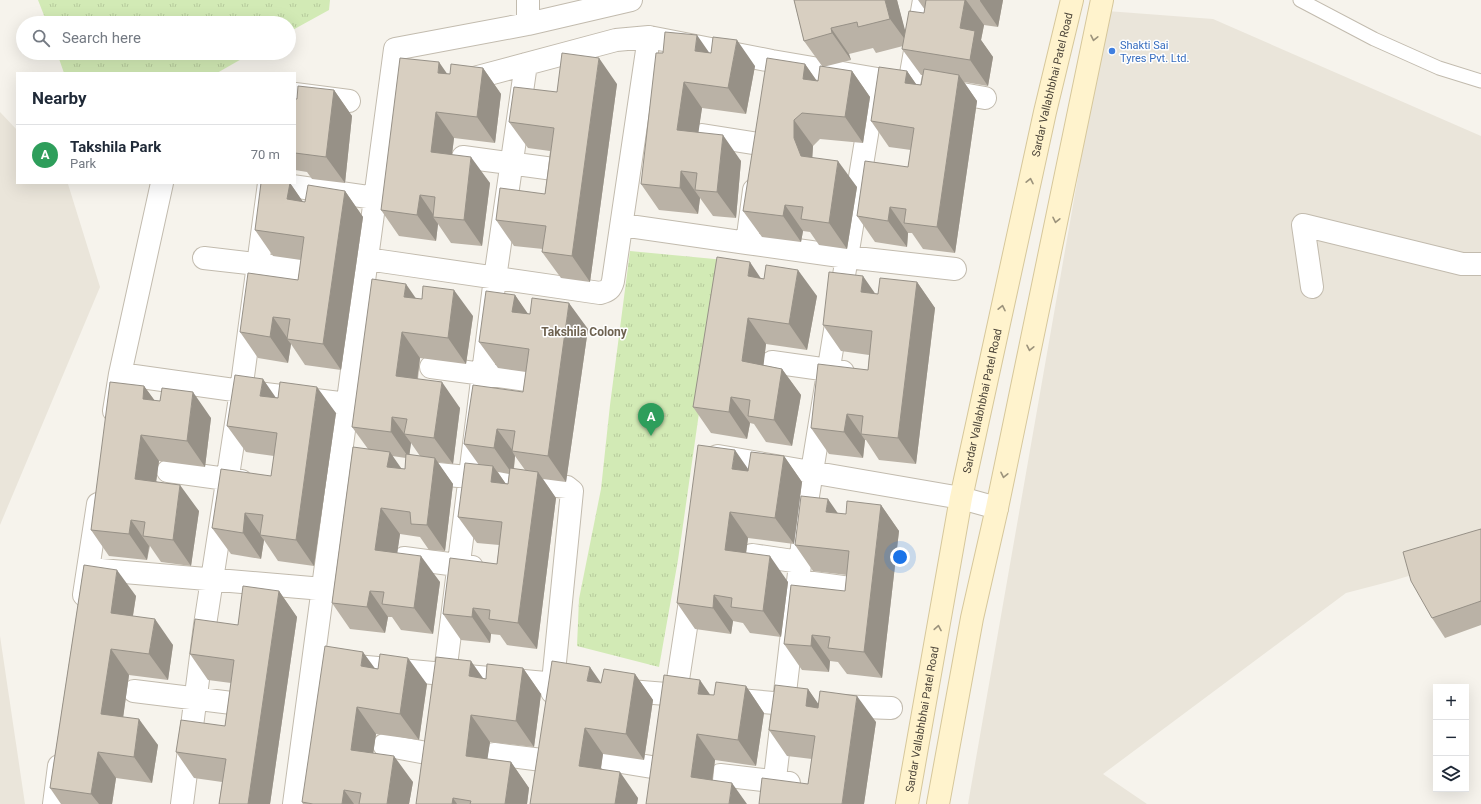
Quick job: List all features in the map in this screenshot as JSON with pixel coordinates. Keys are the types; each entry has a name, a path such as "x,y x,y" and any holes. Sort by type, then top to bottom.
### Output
{"main road":[{"name":"Sardar Vallabhbhai Patel Road","path":"907,804 961,498 1045,112 1072,0"},
{"path":"938,804 972,618 997,508 1102,0"}],"street":[{"path":"528,0 528,24"},
{"path":"294,804 395,49 528,24 631,0"},
{"path":"909,85 924,0"},
{"path":"459,82 616,40 649,37 772,61 985,98"},
{"path":"367,260 600,293 608,291 613,281 649,37"},
{"path":"769,84 772,61"},
{"path":"439,710 459,566 495,278 526,64"},
{"path":"772,804 812,472 876,78"},
{"path":"296,94 348,101"},
{"path":"747,243 763,121"},
{"path":"702,134 759,144"},
{"path":"464,157 561,170"},
{"path":"838,170 883,175"},
{"path":"111,429 120,374 162,184"},
{"path":"182,804 212,580 270,184"},
{"path":"277,184 375,198"},
{"path":"622,225 847,257 955,269"},
{"path":"1312,287 1304,225 1462,264 1481,264"},
{"path":"204,258 308,270"},
{"path":"772,362 864,374"},
{"path":"431,367 534,381"},
{"path":"120,374 240,391 348,404"},
{"path":"707,480 710,462 718,456 961,498 997,508"},
{"path":"340,464 363,466"},
{"path":"401,470 567,487 572,491 553,684 548,714"},
{"path":"168,471 261,484"},
{"path":"81,616 87,569 102,483"},
{"path":"752,555 850,588"},
{"path":"404,558 490,570"},
{"path":"87,569 323,589"},
{"path":"671,724 694,572"},
{"path":"313,662 783,704 891,708"},
{"path":"134,691 240,704"},
{"path":"429,776 436,732"},
{"path":"538,782 545,737"},
{"path":"384,745 432,754"},
{"path":"609,760 662,779 668,747"},
{"path":"54,804 62,749"},
{"path":"494,754 542,760"},
{"path":"720,775 806,784"}],"lane":[{"path":"1300,0 1374,38 1439,68 1481,81"}],"shaded area":[{"path":"1107,11 1213,19 1481,136 1481,554 1392,581 1346,593 1103,774 1147,804 968,804"},
{"path":"0,112 16,129 16,184 68,184 100,287 0,525"},
{"path":"0,636 25,804 0,804"}],"green space":[{"path":"38,0 330,0 329,10 296,28 296,16 44,16"},
{"path":"59,60 240,60 219,72 64,72"},
{"path":"630,251 725,260 702,392 678,560 659,667 577,646 579,599 601,489 610,405"}],"building":[{"path":"794,0 885,0 890,19 858,27 857,22 831,28 832,33 804,41"},
{"path":"926,0 965,0 960,28 975,31 970,60 902,49 909,11 924,13"},
{"path":"665,32 697,35 695,51 711,53 713,37 737,40 728,88 684,82 677,130 723,135 717,192 695,190 697,173 681,171 680,188 641,184 656,53 663,53"},
{"path":"562,53 599,58 572,256 542,252 546,226 496,220 500,188 545,194 554,128 509,122 514,87 557,92"},
{"path":"400,58 439,62 438,73 450,74 451,64 483,68 477,117 436,112 431,152 471,157 464,220 433,217 435,197 420,195 417,215 381,210"},
{"path":"767,58 805,64 803,79 818,81 820,66 852,71 845,117 802,113 794,120 794,138 801,156 838,161 829,223 801,219 803,207 785,205 783,216 743,211"},
{"path":"879,67 907,71 905,83 921,85 924,69 959,75 937,227 904,223 906,209 890,207 888,221 857,216 865,161 908,167 914,128 871,121"},
{"path":"298,86 334,90 326,157 296,153"},
{"path":"261,184 290,184 287,199 305,202 308,185 345,191 323,344 287,339 290,319 273,317 270,337 240,332 248,273 298,280 304,237 255,230"},
{"path":"717,257 750,262 748,276 764,279 766,265 798,270 789,324 748,318 742,361 782,369 774,420 748,416 750,400 731,397 729,412 693,407"},
{"path":"829,272 863,276 861,292 878,294 880,278 917,282 898,438 861,434 863,416 847,414 844,432 811,428 818,364 868,370 872,331 823,325"},
{"path":"372,279 406,284 404,297 422,299 423,286 454,290 448,338 402,332 396,376 442,382 434,438 404,434 407,419 392,417 391,432 352,427"},
{"path":"486,291 515,295 512,312 530,314 532,298 569,303 548,456 512,451 515,431 497,429 494,448 464,444 473,385 523,392 529,349 479,342"},
{"path":"235,375 263,379 260,396 278,398 280,382 317,387 296,540 260,535 263,515 245,513 243,533 212,528 221,469 271,476 277,433 227,426"},
{"path":"110,382 144,386 143,399 160,401 162,388 193,392 187,441 141,435 135,479 180,485 173,540 143,536 145,522 131,520 129,534 91,530"},
{"path":"698,445 735,450 732,469 748,471 751,452 784,456 775,518 730,512 725,550 770,556 763,611 731,607 732,598 714,595 713,608 677,603"},
{"path":"353,447 390,452 387,467 405,469 406,454 435,458 427,525 411,524 410,512 381,508 375,550 421,556 414,608 382,604 384,592 370,591 367,607 332,603"},
{"path":"465,463 493,466 491,482 508,484 510,468 538,472 518,623 489,619 490,610 473,608 472,617 443,614 450,558 497,564 502,522 458,517"},
{"path":"801,496 828,499 826,512 846,514 847,501 881,505 864,652 828,648 830,637 812,635 811,646 784,644 791,585 845,591 849,551 795,545"},
{"path":"1481,529 1481,601 1432,618 1411,581 1403,552"},
{"path":"84,565 117,570 111,613 155,619 149,654 111,649 101,714 139,719 134,757 98,752 91,794 50,788"},
{"path":"243,586 279,591 248,804 219,804 226,759 176,752 181,720 225,726 234,660 190,654 195,619 238,625"},
{"path":"325,646 363,652 361,666 378,669 380,654 408,658 400,714 357,707 351,750 394,756 387,804 359,804 361,793 344,790 342,804 313,804 302,802"},
{"path":"436,657 471,661 469,676 486,679 487,664 523,668 516,721 471,715 466,756 511,762 505,804 470,804 471,801 453,798 452,804 416,804"},
{"path":"552,661 590,667 587,681 601,683 604,669 635,674 626,734 585,728 579,766 620,772 615,804 530,804"},
{"path":"664,675 700,680 698,694 714,695 716,682 746,686 738,740 697,734 691,777 732,783 729,804 646,804"},
{"path":"775,685 808,689 806,706 818,708 820,691 857,696 842,804 759,804 762,778 808,784 815,736 769,730"}],"place":[{"name":"Shakti Sai Tyres Pvt. Ltd.","path":"1112,51"},
{"name":"Takshila Park","path":"651,436"}],"district":[{"name":"Takshila Colony","path":"584,332"}]}
